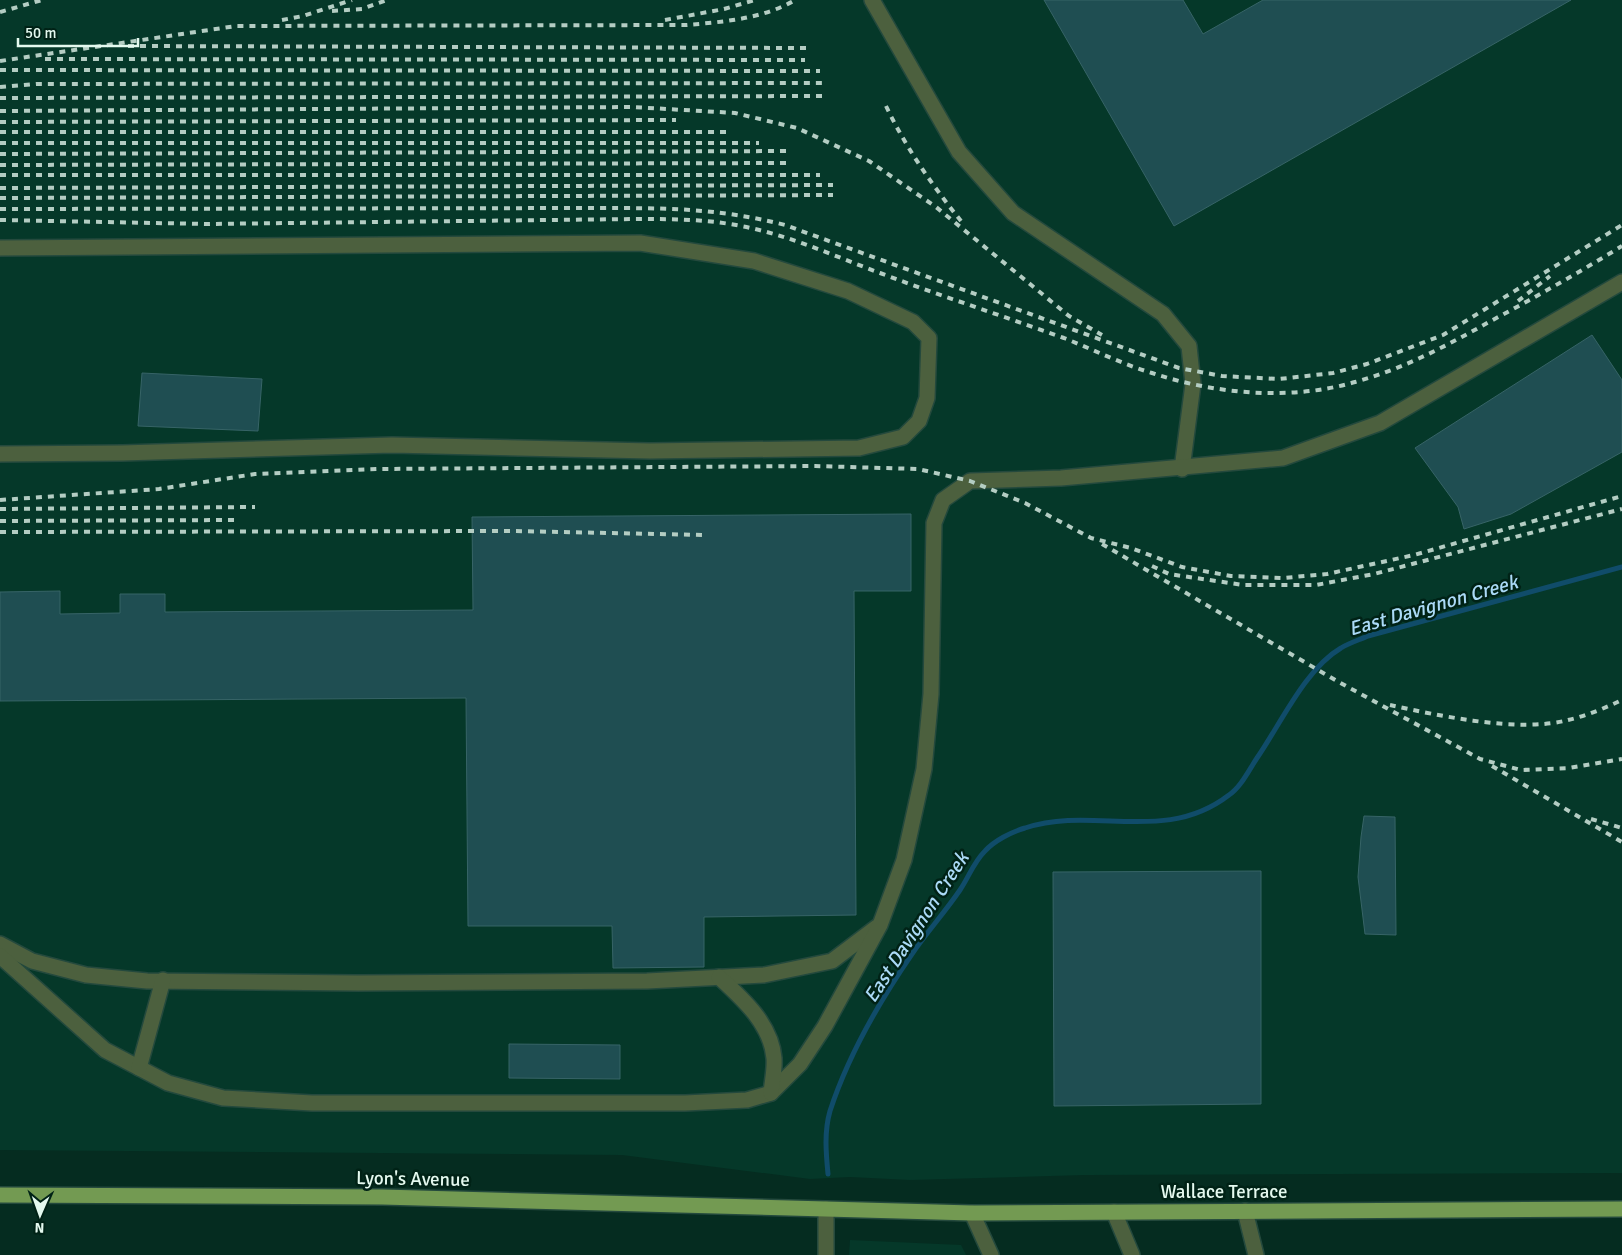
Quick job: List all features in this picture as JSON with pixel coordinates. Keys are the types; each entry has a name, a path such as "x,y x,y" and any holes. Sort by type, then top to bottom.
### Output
{"main road":[{"name":"Lyon's Avenue","path":"0,1194 382,1197 826,1209"},
{"name":"Wallace Terrace","path":"826,1209 972,1213 1622,1209"}],"street":[{"path":"872,0 959,152 1013,213 1163,314 1189,346 1193,384 1182,469"},
{"path":"0,248 640,243 754,261 848,291 913,322 929,338 928,398 918,421 903,437 859,448 650,451 392,445 122,453 0,454"},
{"path":"0,956 105,1050 168,1083 223,1098 302,1102 685,1103 747,1100 771,1093 800,1064 825,1026 880,925 904,860 924,769 931,694 934,524 943,500 970,482 1061,478 1182,469 1283,458 1380,423 1622,282"},
{"path":"0,944 32,961 86,975 163,980 388,983 647,981 764,975 832,961 880,925"},
{"path":"719,977 751,1007 766,1032 774,1058 771,1093"},
{"path":"139,1068 163,980"},
{"path":"826,1209 826,1255"},
{"path":"1245,1211 1256,1255"},
{"path":"1114,1212 1132,1255"},
{"path":"972,1213 991,1255"}],"shaded area":[{"path":"0,0 1622,0 1622,1173 1085,1175 910,1180 850,1177 810,1179 622,1155 0,1150"},
{"path":"850,1240 961,1245 966,1255 849,1255"}],"building":[{"path":"1044,0 1183,0 1203,34 1263,0 1571,0 1174,226"},
{"path":"1592,335 1622,380 1622,452 1511,514 1464,529 1458,507 1415,448"},
{"path":"142,373 262,379 258,431 138,426"},
{"path":"911,514 911,591 854,591 856,915 704,917 704,967 613,968 612,926 468,926 466,698 0,701 0,592 60,591 60,614 120,613 120,594 165,594 165,612 473,610 472,517"},
{"path":"1364,816 1395,817 1396,935 1365,934 1358,877"},
{"path":"1261,871 1261,1104 1054,1106 1053,872"},
{"path":"509,1044 620,1045 620,1079 509,1078"}],"waterway":[{"name":"East Davignon Creek","path":"828,1174 826,1142 828,1119 837,1090 855,1050 876,1010 900,972 960,890 977,860 993,844 1003,837 1025,828 1051,822 1077,820 1154,821 1179,818 1204,810 1237,788 1305,683 1328,657 1341,648 1368,636 1622,567"}],"railway":[{"path":"0,12 42,0"},
{"path":"282,20 303,16 352,0"},
{"path":"332,11 362,9 387,0"},
{"path":"665,20 724,9 755,0"},
{"path":"0,61 236,26 686,25 728,21 770,12 795,0"},
{"path":"128,46 809,48"},
{"path":"45,59 805,60"},
{"path":"0,70 820,71"},
{"path":"0,87 36,84 825,83"},
{"path":"0,98 824,96"},
{"path":"886,106 920,166 961,221"},
{"path":"0,111 633,107 735,113 797,128 869,161 936,207 1069,316 1102,335"},
{"path":"0,122 676,120"},
{"path":"0,132 732,132"},
{"path":"0,143 759,143"},
{"path":"0,154 789,151"},
{"path":"0,165 789,163"},
{"path":"0,175 820,175"},
{"path":"0,188 833,185"},
{"path":"0,198 833,195"},
{"path":"0,209 623,208 692,210 737,215 785,225 1179,368 1222,376 1279,379 1333,373 1367,364 1443,335 1622,225"},
{"path":"0,220 207,224 648,219 715,222 759,230 794,240 1064,338 1152,373 1201,386 1227,390 1279,393 1305,392 1330,388 1373,377 1407,364 1457,340 1523,304 1622,246"},
{"path":"1518,301 1550,276"},
{"path":"0,500 159,489 255,474 379,469 815,466 918,469 970,481 1025,503 1091,538 1131,548 1182,567 1231,576 1283,578 1327,574 1414,555 1622,496"},
{"path":"0,509 255,507"},
{"path":"1152,566 1169,574 1243,585 1316,585 1374,574 1622,509"},
{"path":"0,521 234,520"},
{"path":"0,532 512,531 703,535"},
{"path":"1102,544 1337,681 1480,759 1521,770 1569,768 1622,759"},
{"path":"1390,705 1455,718 1527,725 1548,724 1575,718 1622,700"},
{"path":"1492,766 1622,842"},
{"path":"1591,819 1622,828"}]}
